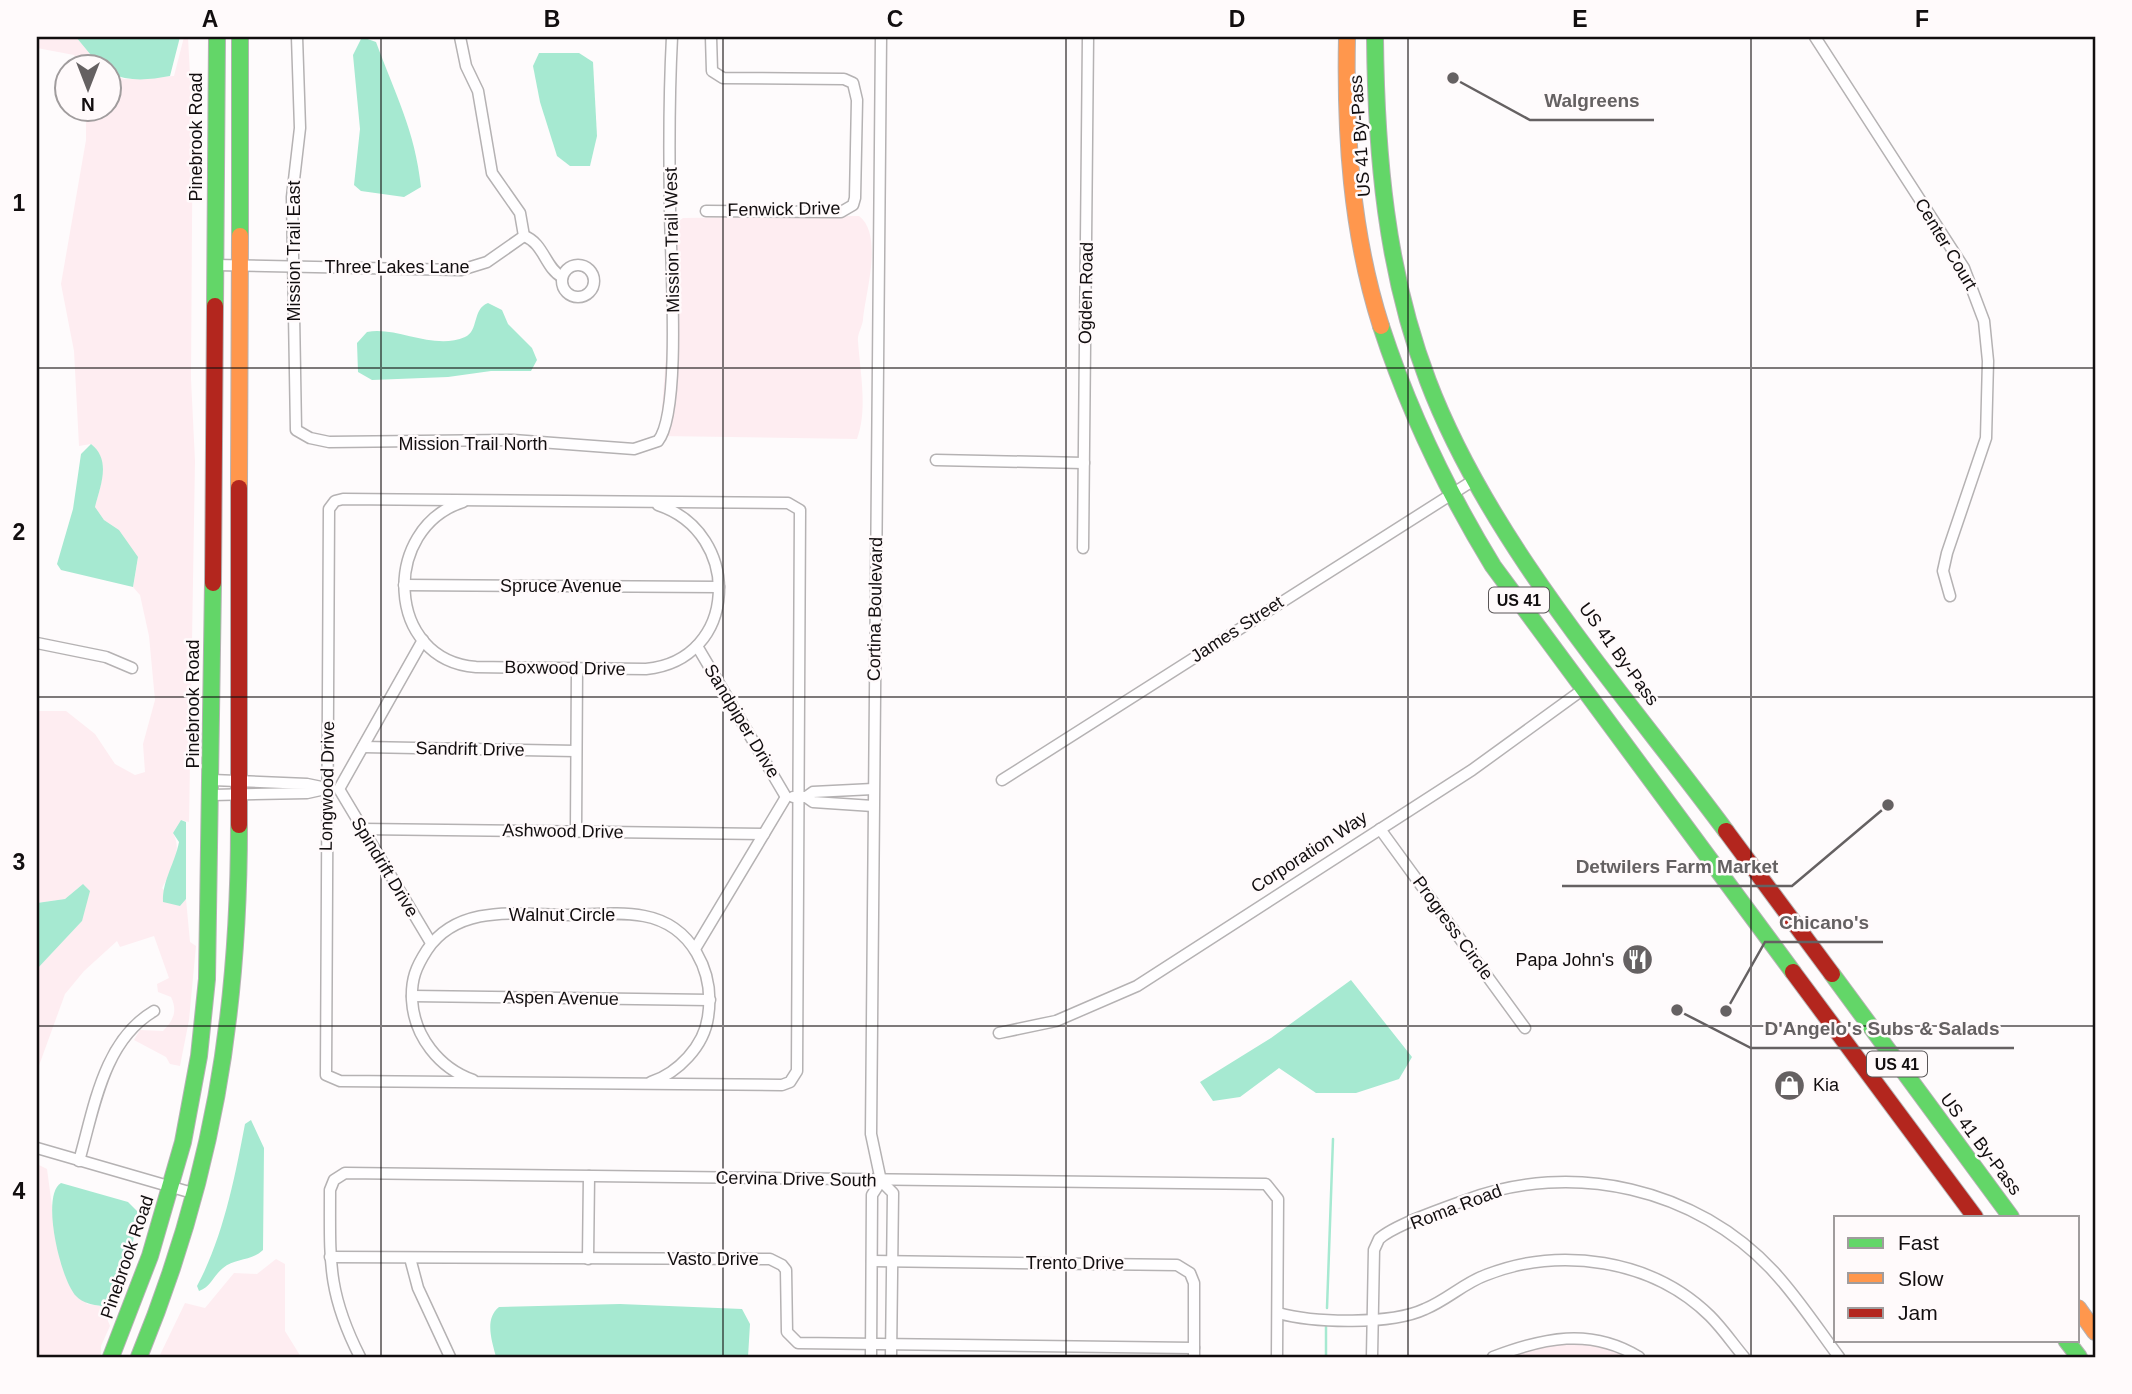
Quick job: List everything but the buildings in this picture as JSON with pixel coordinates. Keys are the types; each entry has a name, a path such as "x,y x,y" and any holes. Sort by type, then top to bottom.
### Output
{"main road":[{"name":"Pinebrook Road","path":"111,1357 142,1282 171,1187 192,1095 205,1005 210,940 212,788 216,37"},
{"path":"139,1357 174,1266 196,1194 216,1106 229,1025 234,956 237,788 240,37"},
{"name":"US 41 By-Pass","path":"1347,37 1349,148 1361,236 1380,328 1394,373 1423,445 1448,495 1493,566 1663,791 1974,1216"},
{"name":"US 41 By-Pass","path":"1375,37 1381,185 1399,284 1427,380 1474,480 1518,549 1627,699 2010,1216"},
{"path":"1361,236 1373,237 1399,284"},
{"path":"1585,688 1627,699"},
{"path":"1663,791 1688,817 1761,916 1778,928 1798,929"},
{"path":"1775,946 1798,929"},
{"path":"1775,946 1791,945 1802,951 1893,1072 1916,1089"},
{"path":"1951,1184 1998,1200"},
{"path":"2080,1311 2095,1332"},
{"path":"2068,1342 2079,1357"}],"street":[{"name":"Mission Trail East","path":"295,423 292,197 300,128 297,37"},
{"path":"460,37 466,66 478,91 492,173 520,213 524,236 534,241 555,272 562,277"},
{"name":"Mission Trail West","path":"658,441 666,427 674,338 670,209 671,37"},
{"name":"Fenwick Drive","path":"706,211 841,212 853,205 855,198 857,100 853,83 844,79 723,78 712,71 711,37"},
{"name":"Cortina Boulevard","path":"881,37 871,1134 881,1181 892,1193 891,1357"},
{"name":"Ogden Road","path":"1083,548 1088,37"},
{"name":"Center Court","path":"1815,37 1964,268 1984,321 1988,361 1986,438 1962,501 1945,562 1943,572 1950,596"},
{"name":"Three Lakes Lane","path":"215,265 461,270 487,262 524,236"},
{"name":"Mission Trail North","path":"295,423 300,433 328,442 513,440 634,449 658,441"},
{"path":"936,460 1084,463"},
{"name":"James Street","path":"1002,780 1474,480"},
{"name":"Longwood Drive","path":"342,499 642,502 788,503 800,510 803,797 795,1076 782,1085 340,1081 330,1078 324,1071 334,789 330,506 342,499"},
{"name":"Boxwood Drive","path":"473,500 451,507 419,538 409,556 404,585 406,607 423,640 440,656 464,666 577,668 654,668 673,662 696,646 715,616 719,587 715,561 701,534 671,509 642,502"},
{"name":"Spruce Avenue","path":"404,585 719,587"},
{"path":"212,788 307,793 334,789 363,747 423,640"},
{"path":"37,643 94,654 132,668"},
{"name":"Sandpiper Drive","path":"696,646 786,797"},
{"path":"576,832 577,668"},
{"name":"Corporation Way","path":"999,1033 1087,1010 1137,986 1472,770 1585,688"},
{"name":"Sandrift Drive","path":"363,747 576,751"},
{"name":"Spindrift Drive","path":"334,789 362,829 431,943"},
{"path":"695,948 786,797 803,797 813,792 873,789"},
{"path":"803,797 813,802 873,806"},
{"name":"Ashwood Drive","path":"362,829 764,834"},
{"name":"Progress Circle","path":"1380,829 1525,1028"},
{"name":"Walnut Circle","path":"482,1082 451,1069 430,1049 417,1026 412,996 416,966 431,943 457,923 484,915 633,915 669,925 695,948 706,971 710,1000 705,1032 690,1055 664,1077 641,1085"},
{"name":"Aspen Avenue","path":"412,996 710,1000"},
{"path":"79,1160 113,1057 132,1026 154,1011"},
{"path":"37,1148 196,1194"},
{"name":"Cervina Drive South","path":"360,1357 338,1309 330,1256 330,1190 340,1175 1266,1184 1278,1199 1277,1357"},
{"path":"588,1259 589,1177"},
{"name":"Cortina Boulevard","path":"871,1357 872,1195 881,1181"},
{"name":"Roma Road","path":"1372,1357 1374,1250 1382,1236 1484,1193 1529,1184 1580,1181 1658,1196 1717,1224 1774,1272 1839,1357"},
{"name":"Vasto Drive","path":"330,1256 776,1261 782,1265 788,1277 787,1329 793,1341 1194,1353"},
{"path":"410,1258 418,1288 450,1357"},
{"path":"1278,1313 1373,1321 1423,1310 1476,1279 1507,1268 1555,1260 1596,1262 1643,1274 1679,1293 1711,1317 1744,1357"},
{"name":"Trento Drive","path":"872,1261 1177,1265 1190,1273 1194,1283 1194,1353"},
{"path":"1493,1357 1538,1341 1569,1337 1609,1343 1639,1357"}],"shaded area":[{"path":"37,37 76,37 88,52 58,52 37,48"},
{"path":"76,37 180,37 170,76 124,78 122,52 88,52"},
{"path":"184,37 188,37 190,75 193,75 191,379 195,461 189,822 181,820 173,833 176,854 162,888 180,906 186,899 190,942 196,946 189,1020 180,1066 170,1064 166,1057 134,1040 140,1030 163,1031 172,1020 174,1007 171,997 158,992 157,984 169,978 154,936 120,947 117,941 84,971 65,994 37,1071 37,969 82,921 83,884 65,899 37,903 37,711 66,711 95,734 115,764 135,775 145,772 143,744 155,700 149,636 140,595 133,587 138,558 119,530 104,520 95,507 102,474 101,458 91,444 79,446 74,351 61,284 86,140 86,122 122,122 122,78 174,76"},
{"path":"362,37 376,42 414,148 421,187 404,197 361,191 354,185 360,129 353,55"},
{"path":"539,53 579,53 593,62 597,136 590,166 570,166 557,156 540,102 533,66"},
{"path":"859,216 866,225 872,250 858,339 863,403 857,439 660,436 676,223 683,218"},
{"path":"488,303 502,310 508,324 532,348 537,360 531,371 491,371 448,377 372,380 358,372 357,343 367,332 391,332 428,340 453,341 469,334 480,310"},
{"path":"91,444 97,450 103,466 95,507 104,520 119,530 138,557 133,587 61,570 57,564 73,509 81,454"},
{"path":"181,820 186,822 186,899 180,906 163,902 163,894 179,842 173,833"},
{"path":"83,884 90,891 82,921 37,969 37,903 65,899"},
{"path":"1351,980 1412,1057 1399,1079 1356,1093 1316,1093 1279,1068 1240,1097 1213,1101 1200,1082 1271,1038"},
{"path":"251,1120 264,1148 263,1250 259,1254 228,1265 199,1291 197,1286 214,1248 227,1207 245,1124"},
{"path":"37,1164 47,1169 58,1251 87,1304 102,1306 110,1326 101,1346 101,1357 37,1357"},
{"path":"61,1183 128,1202 137,1211 131,1248 122,1278 110,1300 102,1306 88,1303 76,1296 64,1274 55,1238 52,1204 55,1191"},
{"path":"276,1259 285,1264 285,1331 301,1357 159,1357 185,1303 205,1308 234,1273 257,1274"},
{"path":"620,1304 742,1309 750,1324 748,1357 496,1357 490,1324 499,1307"},
{"path":"1557,1342 1596,1345 1629,1357 1507,1357"}],"waterway":[{"path":"1327,1308 1333,1139"},
{"path":"1326,1326 1326,1357"}],"traffic: fast":[{"path":"215,306 217,37"},
{"path":"240,37 240,236"},
{"path":"1375,37 1381,168 1393,255 1414,339 1428,381 1454,441 1486,501 1522,558 1603,671 1726,831"},
{"path":"1381,326 1430,449 1493,566 1793,972"},
{"path":"111,1357 150,1256 183,1142 199,1056 207,979 213,583"},
{"path":"139,1357 185,1226 203,1161 216,1096 227,1031 234,964 239,825"},
{"path":"1832,974 2010,1216"},
{"path":"2068,1342 2079,1357"}],"traffic: slow":[{"path":"1347,37 1347,110 1352,183 1363,255 1381,326"},
{"path":"239,488 240,236"},
{"path":"2080,1311 2095,1332"}],"traffic: jam":[{"path":"213,583 215,306"},
{"path":"239,488 239,825"},
{"path":"1726,831 1832,974"},
{"path":"1793,972 1974,1216"}],"place":[{"name":"Walgreens","path":"1453,78"},
{"name":"Detwilers Farm Market","path":"1888,805"},
{"name":"Papa John's","path":"1637,960"},
{"name":"D'Angelo's Subs & Salads","path":"1677,1010"},
{"name":"Chicano's","path":"1726,1011"},
{"name":"Kia","path":"1790,1085"}]}
